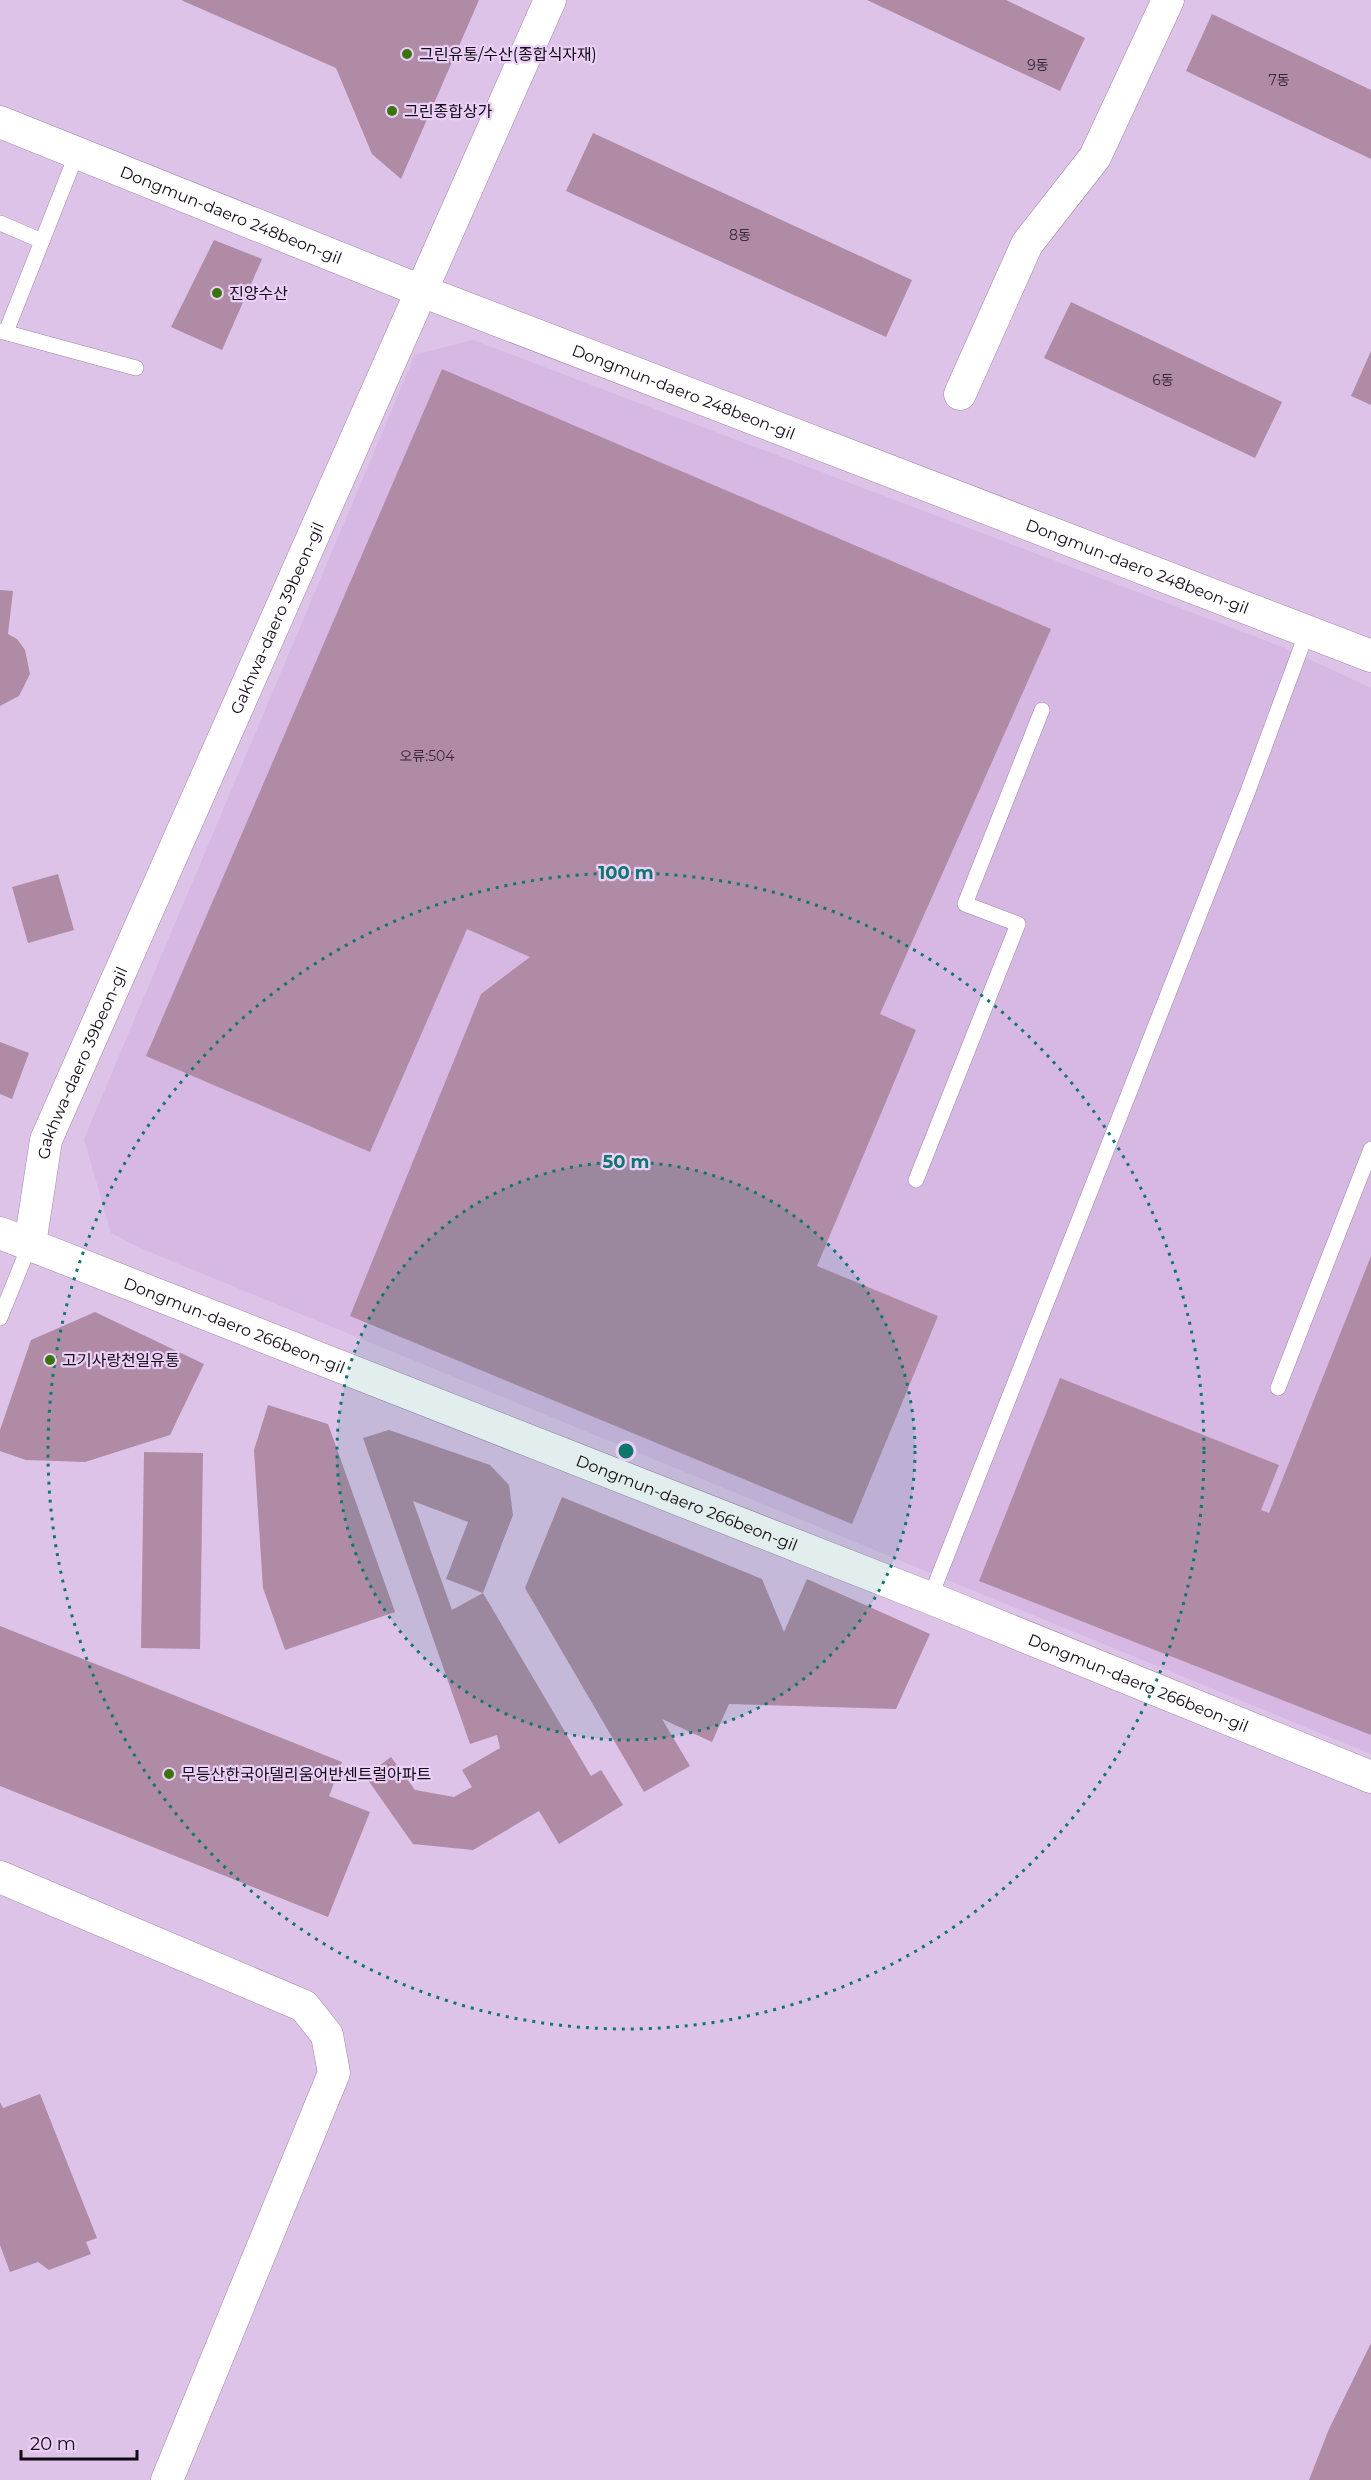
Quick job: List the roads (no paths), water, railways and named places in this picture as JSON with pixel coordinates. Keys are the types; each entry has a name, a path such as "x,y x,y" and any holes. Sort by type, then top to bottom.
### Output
{"street":[{"name":"Gakhwa-daero 39beon-gil","path":"30,1244 46,1140 419,290 550,0"},
{"path":"960,394 1027,244 1095,157 1168,0"},
{"name":"Dongmun-daero 248beon-gil","path":"0,122 419,290 1308,629 1371,656"},
{"name":"Dongmun-daero 266beon-gil","path":"0,1233 930,1598 1371,1777"},
{"path":"0,1878 304,2006 327,2035 334,2073 168,2480"}],"lane":[{"path":"77,153 3,331 136,368"},
{"path":"0,223 42,241"},
{"path":"930,1598 1263,751 1308,629"},
{"path":"916,1180 1017,924 965,904 1042,710"},
{"path":"1278,1388 1371,1149"},
{"path":"0,1318 30,1244"}],"place":[{"name":"그린유통/수산(종합식자재)","path":"407,54"},
{"name":"그린종합상가","path":"392,111"},
{"name":"진양수산","path":"217,293"},
{"name":"고기사랑천일유통","path":"50,1360"},
{"name":"무등산한국아델리움어반센트럴아파트","path":"169,1774"}]}
